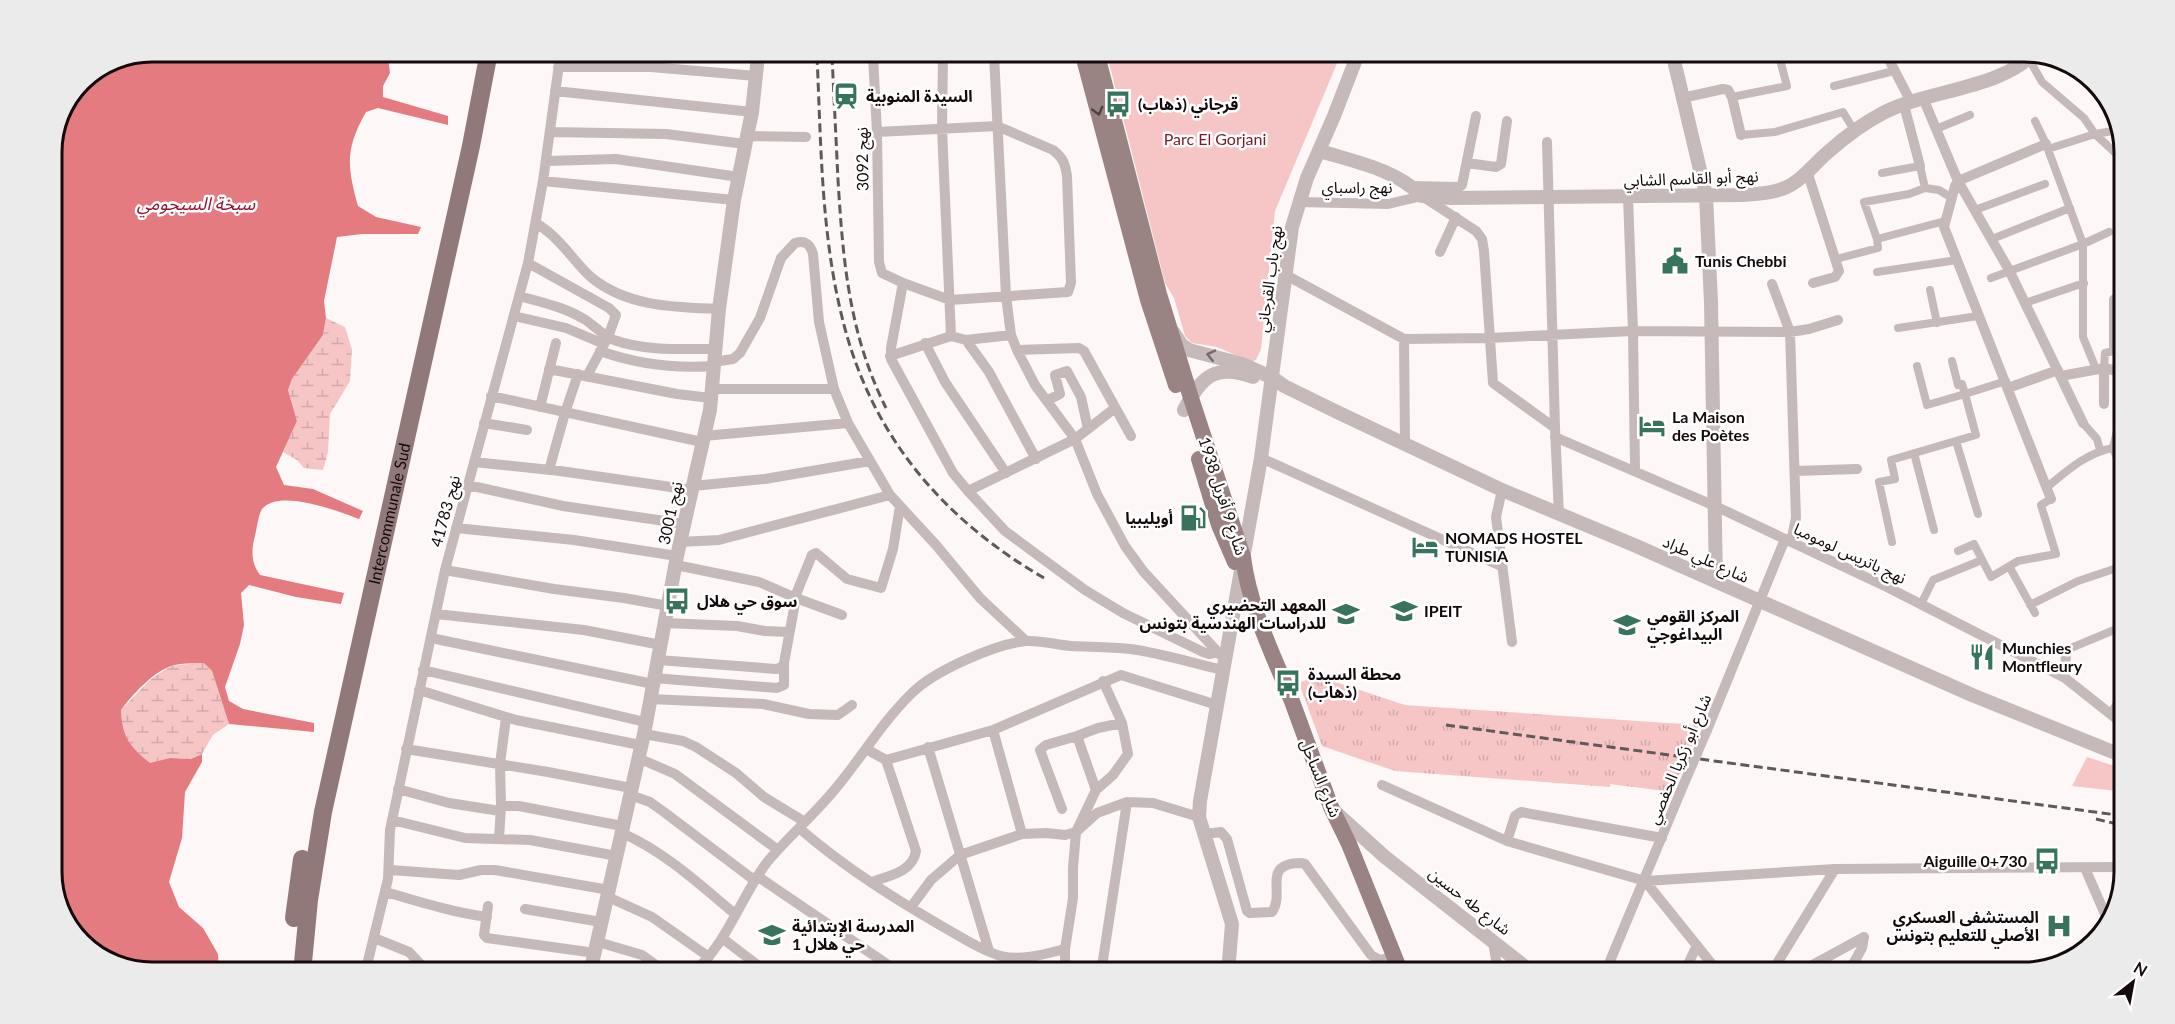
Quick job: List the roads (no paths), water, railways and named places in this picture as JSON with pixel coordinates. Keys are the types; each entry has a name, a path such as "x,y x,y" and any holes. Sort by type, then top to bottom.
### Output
{"highway":[{"name":"Intercommunale Sud","path":"291,962 297,890 304,852 452,178 475,62"},
{"name":"Intercommunale Sud","path":"303,962 309,900 323,812 471,146 487,62"}],"main road":[{"name":"شارع 9 أفريل 1938","path":"1085,62 1148,300 1187,404 1225,523 1243,570"},
{"name":"شارع 9 أفريل 1938","path":"1099,62 1159,294 1171,330 1187,404"},
{"name":"شارع الساحل","path":"1243,570 1330,807 1349,844 1398,962"}],"street":[{"path":"559,62 756,76"},
{"name":"نهج 41783","path":"368,962 386,892 390,870 389,836 430,638 456,528 528,263 543,181 559,62"},
{"name":"نهج 3001","path":"593,962 642,740 680,542 703,439 711,394 719,309 734,200 752,112 757,62"},
{"name":"نهج 3092","path":"873,62 879,262 882,273 903,283"},
{"path":"943,62 942,128 951,336"},
{"path":"994,62 1006,296 1011,336 1035,385 1075,439 1097,494 1125,546 1143,571 1222,661"},
{"name":"نهج باب القرجاني","path":"1199,817 1222,661 1243,570 1249,519 1276,382 1284,274 1299,202 1355,62"},
{"path":"1674,62 1706,195 1716,506 1716,581"},
{"path":"1732,97 1787,86 1782,62"},
{"path":"1890,62 1913,102 1936,129 1958,181 2009,270 2083,423 2097,439 2100,450"},
{"name":"نهج أبو القاسم الشابي","path":"1320,151 1378,169 1417,191 1451,198 1750,195 1780,190 1794,184 1854,130 1886,112 2005,74 2022,66 2024,62"},
{"path":"2032,62 2042,82 2084,118 2095,134 2113,151"},
{"path":"1834,86 1894,71"},
{"path":"1682,98 1723,89 1728,90 1732,97 1741,135 1775,132 1843,112 1854,130"},
{"path":"555,92 752,112"},
{"path":"1913,102 1920,166 1925,188"},
{"path":"1936,129 1970,115"},
{"path":"1476,116 1467,163 1496,167 1501,164 1507,121"},
{"path":"2035,121 2083,244 2083,337 2100,369 2104,404"},
{"path":"877,132 997,126 1053,150 1064,159 1067,176 1071,288 1063,293 950,300 903,283 890,356 891,362 953,472 1005,531 1085,590 1143,624 1222,661"},
{"path":"1959,551 1974,544 1991,577 2018,561 2056,554 2041,505 2050,499 1945,232 1945,221 1955,186 1958,181 2047,147 2111,131"},
{"path":"550,132 666,134 746,140 806,137"},
{"path":"1547,142 1559,515"},
{"path":"546,161 616,159 739,177"},
{"name":"نهج راسباي","path":"1299,202 1388,204 1417,191 1459,187 1463,182 1467,163"},
{"path":"1882,173 1920,166"},
{"path":"1807,171 1839,272 1838,276 1813,283"},
{"path":"543,181 734,200"},
{"path":"1975,210 2045,184"},
{"path":"1836,259 1878,248 1864,201 1909,194 1925,188 1939,190 1952,198"},
{"path":"1417,191 1476,231 1482,239 1489,338"},
{"path":"1628,197 1634,331 1635,470"},
{"path":"1992,239 2070,208"},
{"path":"1440,252 1456,217"},
{"path":"1877,239 1945,221"},
{"path":"536,223 554,237 592,278 617,293 648,303 719,309"},
{"path":"1991,278 2083,244 2109,231"},
{"path":"604,344 637,345 714,359 733,359 740,353 760,318 782,258 795,243 805,242 811,247 813,254 819,322 834,389 848,423 890,495 980,598 1026,641"},
{"path":"1877,272 1957,261"},
{"path":"528,263 616,315 604,344 583,375 565,413 549,470"},
{"path":"1284,274 1404,339 1489,338 1553,333 1634,331 1790,332 1838,320"},
{"path":"2025,303 2084,283"},
{"name":"شارع أبو زكريا الحفصي","path":"1610,962 1796,518 1790,332 1772,284"},
{"path":"1930,290 1937,322"},
{"path":"519,296 571,311 594,325 604,344"},
{"path":"2100,369 2105,353 2113,351 2113,299"},
{"path":"514,316 566,328 604,344 632,361 682,368 714,359"},
{"path":"1898,328 1978,316"},
{"name":"شارع علي طراد","path":"1171,330 1181,344 1189,350 1242,364 1502,490 1716,581 1972,695 2114,752"},
{"path":"890,356 951,336 966,340 1011,336"},
{"name":"نهج باتريس لومومبا","path":"1489,338 1491,377 1495,386 1555,433 1716,506 1921,604 2065,678 2114,717"},
{"path":"1404,339 1405,444"},
{"path":"966,340 1010,407 1036,459"},
{"path":"540,407 556,343"},
{"path":"925,343 945,382 1006,473"},
{"path":"1017,350 1079,348 1084,351 1131,436"},
{"path":"1892,542 1879,482 1895,479 1891,460 1976,435 1962,384 1958,385 1952,361"},
{"path":"1917,366 1926,405 2060,373 2100,369 2113,371"},
{"path":"549,369 677,394 834,389"},
{"path":"1048,400 1060,394 1055,375 1066,370 1069,372 1081,397 1088,429"},
{"name":"شارع علي طراد","path":"1187,404 1209,376 1226,370 1276,382"},
{"path":"491,396 565,413 703,439 848,423"},
{"path":"968,491 1075,439 1115,408"},
{"path":"484,423 527,430"},
{"path":"1956,441 1978,514"},
{"path":"2046,488 2075,464 2100,450 2113,448"},
{"path":"1914,453 1934,530"},
{"path":"1261,458 1501,566"},
{"path":"474,462 692,488 870,461"},
{"path":"1795,471 1857,469"},
{"path":"468,485 563,506 685,524"},
{"path":"1502,490 1496,517 1512,642"},
{"path":"680,542 719,540 890,495"},
{"path":"430,638 654,681 782,688 784,663 796,598 804,573 814,553 847,579 881,588 893,549 900,506"},
{"path":"1225,523 1241,525 1249,519"},
{"path":"456,528 573,540 677,561 759,582 842,615"},
{"path":"1921,604 1933,580 1982,560"},
{"path":"2009,566 2032,609 2078,581 2114,569"},
{"path":"446,570 668,606"},
{"path":"436,614 584,630 661,645"},
{"path":"665,623 737,626 789,632"},
{"path":"2065,678 2066,650 2114,630"},
{"path":"704,962 722,938 756,878 778,850 835,790 911,694 932,677 982,654 1026,641 1129,649 1222,661"},
{"path":"658,660 776,669 782,667 784,663"},
{"path":"423,670 642,740 675,774 778,850"},
{"path":"886,760 993,730 1115,676 1130,676 1217,705"},
{"path":"1065,962 1073,898 1072,868 1076,832 1096,790 1113,775 1127,757 1128,750 1122,723 1103,681"},
{"path":"419,690 507,717 642,740 683,741 736,773 802,825 834,857 959,936 1001,956 1018,957 1065,949"},
{"path":"650,699 763,704 809,714 838,715 852,705"},
{"path":"499,839 500,764 507,717"},
{"path":"1062,809 1040,750 1046,745 1098,728 1122,723"},
{"path":"993,730 1022,834"},
{"path":"1077,736 1096,790"},
{"path":"928,747 989,951"},
{"path":"406,749 500,764 631,791 650,802 756,878 883,962"},
{"path":"866,749 886,760 915,854 910,864 899,872 871,882"},
{"path":"1382,785 1507,841 1645,881 1835,869 2114,867"},
{"path":"398,789 449,803 500,808 519,806 622,830 653,848 684,871 735,914"},
{"path":"1103,962 1127,802"},
{"path":"911,907 931,880 960,855 1022,834 1065,835 1076,832 1097,813 1127,802 1153,803 1199,817 1232,924 1229,962"},
{"name":"شارع طه حسين","path":"1330,807 1385,856 1519,962"},
{"path":"1507,841 1515,816 1521,812 1662,838"},
{"path":"392,820 465,838 530,840 617,856"},
{"path":"1205,834 1221,832 1227,839 1247,911 1250,913 1272,912 1275,907 1278,870 1281,867 1302,863 1305,864 1371,955 1380,960 1396,956"},
{"path":"1349,844 1385,856"},
{"path":"2085,868 2104,912"},
{"path":"1778,962 1835,869"},
{"path":"390,870 459,875 481,870 495,870 608,894 652,917 710,957"},
{"path":"1645,881 1710,962"},
{"path":"386,892 451,909 458,913 487,911 484,935 487,938 597,947 642,955 652,962"},
{"path":"525,909 601,922"},
{"path":"1818,962 1864,937 1862,948 1854,962"},
{"path":"374,938 409,952 418,962"},
{"path":"722,938 754,962"},
{"path":"1493,941 1496,962"},
{"path":"1689,962 1697,945"}],"water":[{"name":"سبخة السيجومي","path":"389,62 390,73 383,86 383,97 448,116 448,125 378,108 366,112 351,147 352,180 358,206 376,217 421,227 418,234 362,234 337,237 324,301 326,318 323,335 292,379 288,390 297,421 276,467 284,485 313,489 363,511 359,519 309,503 281,501 270,503 262,509 253,546 253,561 260,575 344,593 341,604 296,597 249,585 241,593 244,625 225,687 229,701 243,709 314,723 314,732 229,724 212,671 204,663 179,664 164,669 143,685 121,710 128,741 150,763 170,758 191,759 202,754 202,762 185,792 182,838 169,882 179,907 203,928 218,954 218,962 134,961 117,956 97,944 80,927 71,912 63,890 62,146 65,128 80,97 92,84 117,68 134,63"}],"railway":[{"path":"817,62 823,187 835,285 855,359 871,399 891,435 915,469 943,500 973,529 1007,555 1044,578"},
{"path":"832,62 842,239 850,297 864,353 886,408"},
{"path":"1446,725 2114,815"},
{"path":"2096,819 2114,823"}],"place":[{"name":"السيدة المنوبية","path":"846,96"},
{"name":"قرجاني (ذهاب)","path":"1118,104"},
{"name":"Tunis Chebbi","path":"1675,261"},
{"name":"La Maison des Poètes","path":"1652,426"},
{"name":"أويليبيا","path":"1193,518"},
{"name":"NOMADS HOSTEL TUNISIA","path":"1425,547"},
{"name":"سوق حي هلال","path":"677,601"},
{"name":"IPEIT","path":"1404,611"},
{"name":"المعهد التحضيري للدراسات الهندسية بتونس","path":"1346,614"},
{"name":"المركز القومي البيداغوجي","path":"1627,625"},
{"name":"Munchies Montfleury","path":"1982,657"},
{"name":"محطة السيدة (ذهاب)","path":"1288,683"},
{"name":"Aiguille 0+730","path":"2047,861"},
{"name":"المستشفى العسكري الأصلي للتعليم بتونس","path":"2059,926"},
{"name":"المدرسة الإبتدائية حي هلال 1","path":"772,935"}],"park label":[{"name":"Parc El Gorjani","path":"1215,139"}]}
